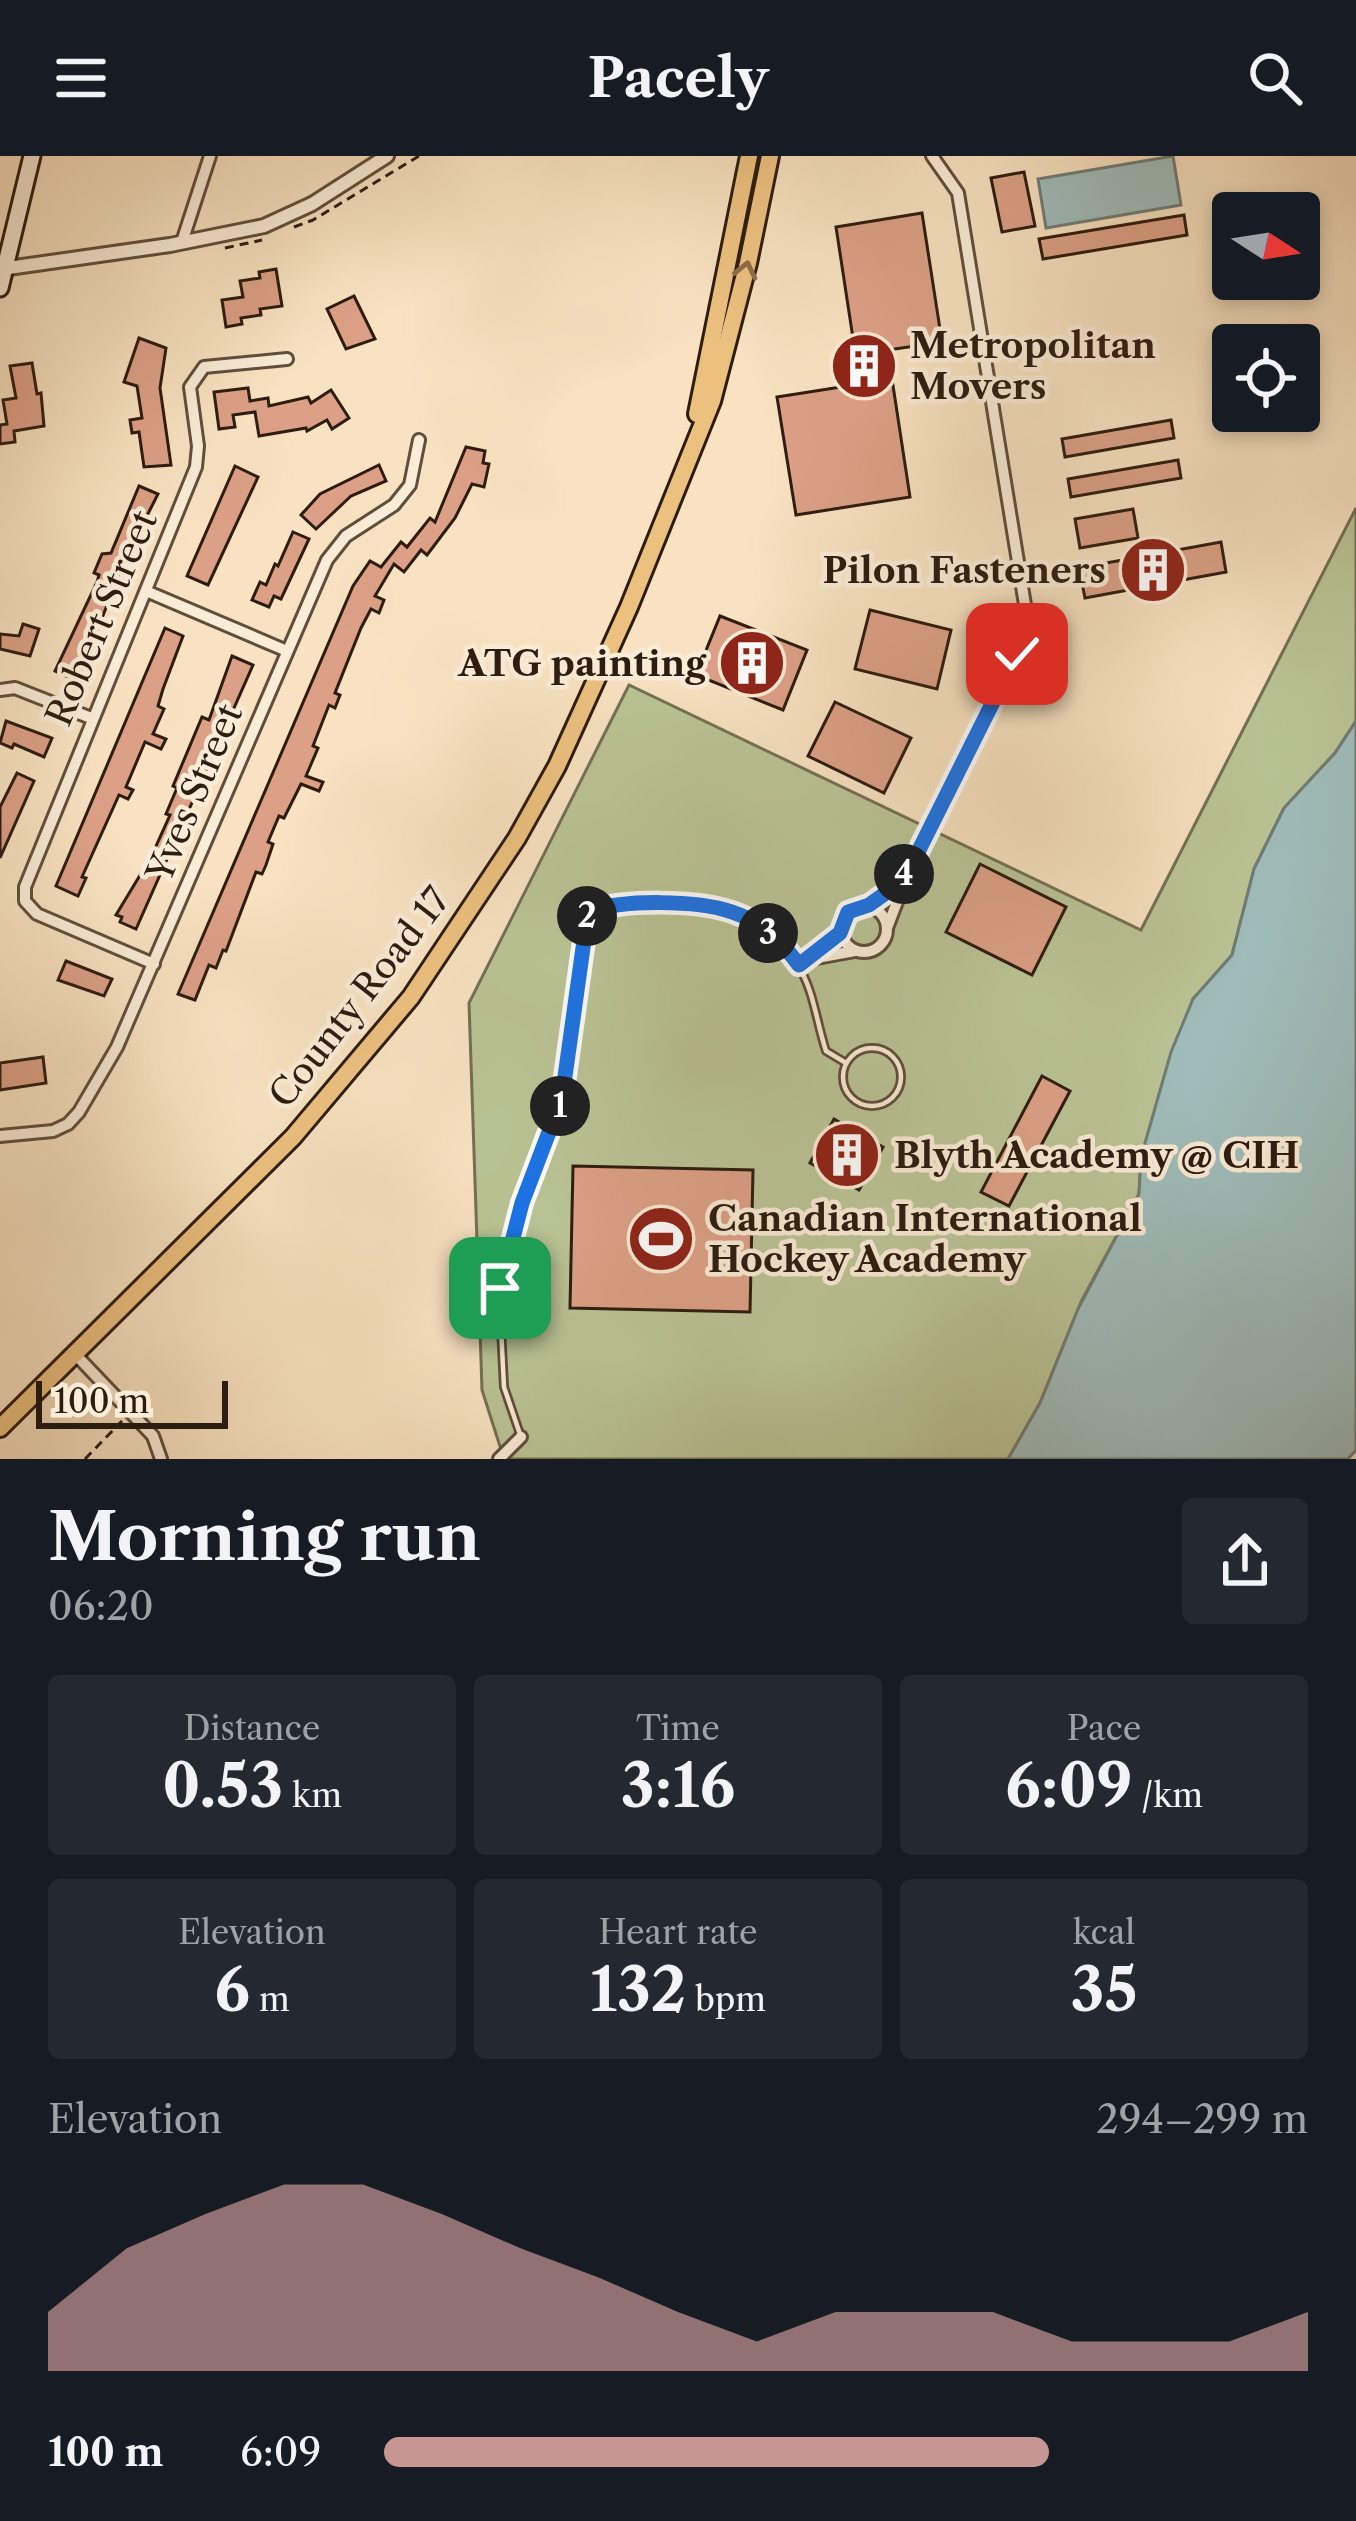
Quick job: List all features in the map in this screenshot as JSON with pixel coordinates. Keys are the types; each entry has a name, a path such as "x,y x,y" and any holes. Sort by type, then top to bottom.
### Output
{"main road":[{"path":"0,288 32,156"},
{"name":"County Road 17","path":"686,461 715,341 749,156"},
{"name":"County Road 17","path":"0,1427 293,1137 411,997 517,838 557,766 629,607 712,401 770,156"}],"street":[{"path":"182,242 210,156"},
{"path":"3,269 272,224 387,156"},
{"path":"804,963 877,948 910,868 1017,654 1027,616 958,193 932,156"},
{"name":"Robert Street","path":"154,964 37,914 25,901 25,887 196,467 190,387 204,367 287,359"},
{"name":"Yves Street","path":"0,1136 53,1131 79,1112 117,1047 328,560 346,536 394,505 410,485 419,440"},
{"path":"146,591 287,651"},
{"path":"0,690 15,688 91,718"},
{"path":"804,963 840,933 848,912 869,905 910,868"},
{"path":"869,905 882,914 887,928"},
{"path":"840,933 855,951"},
{"path":"76,1355 133,1411 153,1436 161,1459"},
{"path":"499,1459 521,1437"}],"lane":[{"path":"521,1437 504,1387 500,1288 522,1203 562,1098 588,912 604,906 654,903 730,911 784,944 804,963 826,1051 846,1063"},
{"path":"862,1050 882,1050 897,1063 901,1082 897,1092 879,1106 857,1103 842,1081 846,1063 862,1050"}],"path":[{"path":"85,1459 133,1411"}],"green space":[{"path":"1356,508 1356,721 1335,753 1284,808 1254,869 1232,955 1193,999 1141,1157 1139,1194 1082,1300 1040,1403 1008,1459 504,1459 482,1390 469,1003 629,685 1141,930"}],"water":[{"path":"1173,156 1181,205 1046,228 1038,179"},
{"path":"1356,721 1356,1450 1348,1459 1008,1459 1040,1403 1078,1309 1139,1194 1141,1157 1171,1052 1193,999 1232,955 1254,869 1284,808 1335,753"}],"building":[{"path":"1024,172 1035,226 1002,232 991,178"},
{"name":"Metropolitan Movers","path":"922,213 942,342 868,353 873,382 892,379 910,497 796,515 777,397 860,384 836,227"},
{"path":"1184,215 1187,235 1043,259 1039,239"},
{"path":"276,269 282,306 260,309 261,315 241,318 242,324 226,327 222,300 243,297 240,281"},
{"path":"354,296 375,339 346,349 327,309"},
{"path":"139,338 166,348 160,388 171,465 144,467 139,432 132,433 130,420 142,418 137,386 124,382"},
{"path":"32,363 44,426 14,431 15,442 0,444 0,425 7,424 3,400 16,398 10,366"},
{"path":"248,388 250,401 268,398 269,406 308,397 311,403 331,390 349,418 332,429 327,420 307,431 259,436 255,412 233,415 235,427 219,429 214,392"},
{"path":"1171,420 1174,438 1065,457 1062,439"},
{"path":"466,447 485,451 483,463 489,464 484,487 472,484 455,518 427,555 421,550 404,572 394,564 375,596 384,600 379,613 371,609 361,628 335,693 340,695 335,708 329,705 313,746 318,748 306,776 323,782 319,791 301,784 284,818 279,816 268,842 273,844 266,865 262,874 256,872 226,951 216,968 209,965 195,1000 178,994 353,586 370,561 381,567 401,542 407,547 430,518 435,522"},
{"path":"1178,460 1181,478 1071,497 1068,479"},
{"path":"379,465 386,481 351,496 316,529 301,515 320,494"},
{"path":"235,466 258,477 208,585 187,576"},
{"path":"139,486 158,494 127,555 77,681 55,671 97,582 99,575 94,573 102,554 111,553"},
{"path":"1133,509 1138,538 1080,548 1075,519"},
{"path":"293,532 309,539 281,599 274,596 269,607 252,600 260,582 266,585 275,564 278,566"},
{"name":"Pilon Fasteners","path":"1221,542 1226,572 1085,598 1079,568"},
{"path":"870,610 951,630 937,689 855,669"},
{"name":"ATG painting","path":"720,616 807,650 783,710 696,675"},
{"path":"23,624 39,629 30,656 0,649 0,634 19,636"},
{"path":"165,628 183,636 163,689 158,706 164,709 153,734 166,739 161,749 145,742 126,787 133,790 128,799 119,795 78,896 56,886"},
{"path":"232,656 253,665 136,929 116,915 170,815 166,814 177,788 173,786 202,717 209,720"},
{"path":"835,702 911,738 884,793 808,756"},
{"path":"6,721 52,738 44,757 0,743"},
{"path":"17,773 34,781 0,858 0,807"},
{"path":"980,864 1066,907 1032,975 946,932"},
{"path":"66,961 112,979 104,996 58,980"},
{"path":"43,1057 46,1083 0,1090 0,1063"},
{"path":"1042,1076 1070,1091 1009,1206 981,1192"},
{"name":"Blyth Academy @ CIH","path":"834,1119 883,1147 859,1190 810,1163"},
{"name":"Canadian International Hockey Academy","path":"573,1166 753,1170 750,1312 570,1308"}],"place":[{"name":"Metropolitan Movers","path":"864,366"},
{"name":"Pilon Fasteners","path":"1153,570"},
{"name":"ATG painting","path":"752,663"},
{"name":"Blyth Academy @ CIH","path":"847,1155"},
{"name":"Canadian International Hockey Academy","path":"661,1239"}],"route":[{"path":"500,1288 522,1203 562,1098 588,912 604,906 654,903 730,911 784,944 799,965 808,960 840,933 848,912 869,905 910,868 1017,654"}]}
